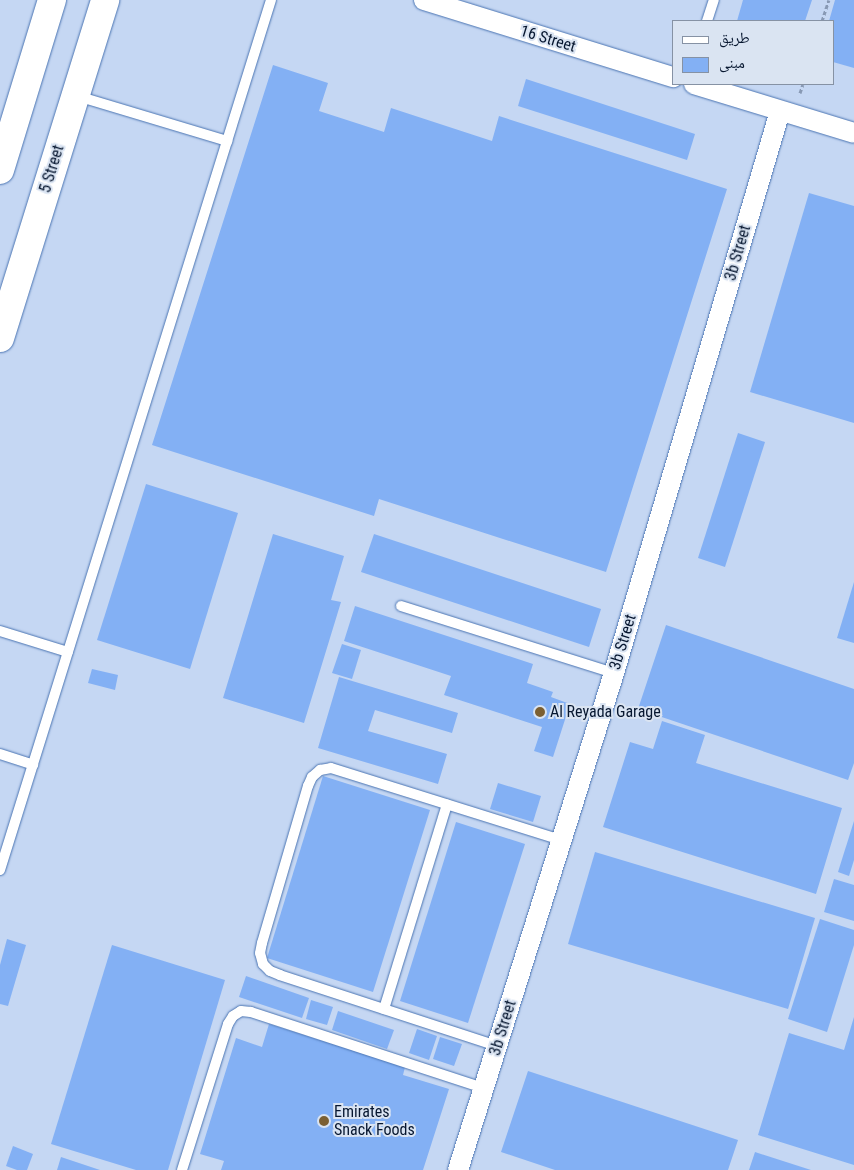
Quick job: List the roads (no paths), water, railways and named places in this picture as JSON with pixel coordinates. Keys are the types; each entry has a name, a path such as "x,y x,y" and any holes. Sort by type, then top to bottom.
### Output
{"street":[{"path":"0,170 52,0"},
{"name":"5 Street","path":"0,338 105,0"},
{"name":"16 Street","path":"424,0 672,77"},
{"path":"697,85 854,133"},
{"name":"3b Street","path":"462,1169 484,1088 614,673 780,111"}],"lane":[{"path":"0,870 271,0"},
{"path":"708,20 714,0"},
{"path":"75,96 227,141"},
{"path":"401,606 614,673"},
{"path":"0,631 68,652"},
{"path":"0,754 33,764"},
{"path":"497,1046 275,973 263,964 260,953 262,942 308,786 312,777 320,770 331,768 561,840"},
{"path":"384,1009 446,804"},
{"path":"182,1170 228,1024 233,1016 241,1011 251,1012 484,1088"}],"place":[{"name":"Al Reyada Garage","path":"540,712"},
{"name":"Emirates Snack Foods","path":"324,1121"}]}
